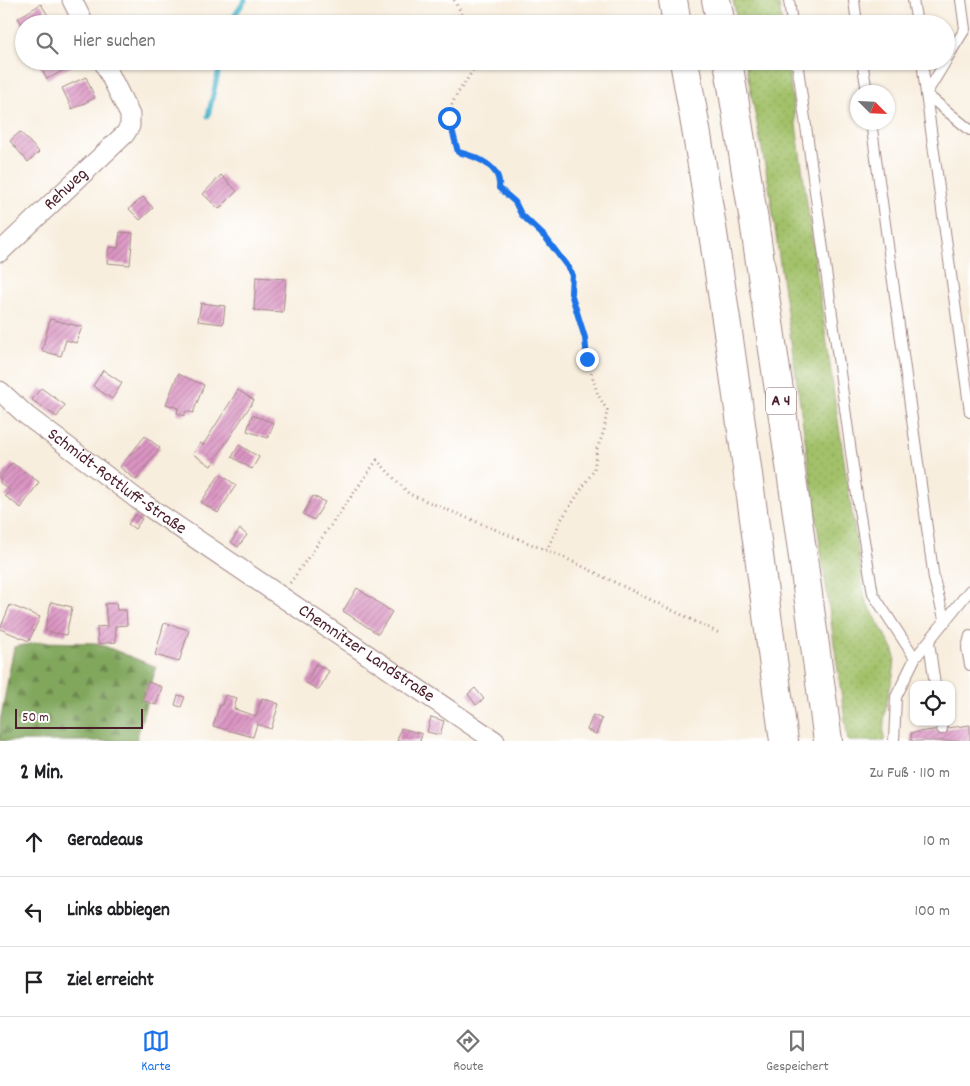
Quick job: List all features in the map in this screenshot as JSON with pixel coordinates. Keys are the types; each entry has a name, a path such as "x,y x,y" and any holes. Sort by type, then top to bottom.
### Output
{"highway":[{"path":"673,0 676,15"},
{"path":"716,0 719,15"},
{"path":"686,70 704,176 753,508 784,741"},
{"name":"A 4","path":"729,70 795,499 828,741"}],"street":[{"path":"72,0 80,15"},
{"name":"Rehweg","path":"0,252 125,134 130,126 130,115 108,70"},
{"name":"Schmidt-Rottluff-Straße","path":"0,391 26,415 137,499 237,566"},
{"name":"Chemnitzer Landstraße","path":"237,566 495,741"}],"lane":[{"path":"789,0 791,15"},
{"path":"854,0 856,15"},
{"path":"913,0 915,15"},
{"path":"955,46 965,29 961,0"},
{"path":"798,70 859,510 873,594 916,658"},
{"path":"863,70 866,85"},
{"path":"923,70 970,412"},
{"path":"926,94 941,70"},
{"path":"926,94 970,130"},
{"path":"872,130 934,579 945,622"},
{"path":"894,741 896,697 916,658 970,590"},
{"path":"970,636 967,648 970,665"},
{"path":"929,642 934,681"}],"path":[{"path":"454,0 462,15"},
{"path":"474,70 453,101 449,118 458,152 477,157 494,170 500,181 499,188 515,202 521,214 546,238 572,273 571,293 585,338 587,359 598,395 608,410 604,431 597,449 594,470 561,520 547,550"},
{"path":"281,596 377,460 409,494 547,550 721,634"}],"green space":[{"path":"733,0 778,0 780,15 736,15"},
{"path":"747,70 788,70 865,599 894,651 895,657 884,716 884,741 848,741 769,186"},
{"path":"40,642 97,643 156,667 136,741 0,741 0,722 14,647"}],"building":[{"path":"41,4 48,15 23,15"},
{"path":"42,70 64,70 47,79"},
{"path":"86,77 95,98 72,109 62,88"},
{"path":"20,132 39,152 28,162 10,141"},
{"path":"221,175 237,191 219,209 203,194"},
{"path":"143,197 153,208 140,220 129,209"},
{"path":"120,232 133,233 130,265 107,263 109,247 118,248"},
{"path":"256,277 286,279 283,312 254,310"},
{"path":"201,303 225,306 223,324 198,321"},
{"path":"50,319 82,327 76,343 66,340 61,356 42,351"},
{"path":"103,370 122,383 112,399 93,386"},
{"path":"178,374 204,385 193,413 186,411 184,416 177,413 178,408 166,404"},
{"path":"41,388 65,405 57,417 32,400"},
{"path":"238,390 254,400 211,466 193,454 200,443 203,445"},
{"path":"252,415 274,423 268,438 247,431"},
{"path":"145,436 160,448 136,480 120,467"},
{"path":"239,445 259,457 252,469 232,457"},
{"path":"12,463 39,482 21,508 5,496 10,490 0,483 0,478"},
{"path":"220,474 236,485 218,513 201,502"},
{"path":"313,496 325,502 314,520 303,514"},
{"path":"135,515 142,519 135,529 128,524"},
{"path":"240,529 247,535 238,547 231,542"},
{"path":"357,588 392,612 378,634 343,611"},
{"path":"51,602 72,607 66,635 45,631"},
{"path":"116,603 117,610 126,610 127,625 115,626 116,642 98,644 97,627 107,626 105,604"},
{"path":"10,605 40,617 29,641 0,629"},
{"path":"164,623 189,630 179,662 155,655"},
{"path":"316,664 329,671 319,690 306,683"},
{"path":"148,682 162,687 156,705 142,700"},
{"path":"475,688 484,699 476,705 468,694"},
{"path":"178,695 185,697 181,707 175,705"},
{"path":"225,695 237,698 234,709 256,716 262,698 279,704 271,729 257,724 253,737 213,726"},
{"path":"593,715 602,719 596,734 587,730"},
{"path":"431,717 444,721 440,735 427,732"},
{"path":"970,725 970,741 911,741 911,733"},
{"path":"401,728 422,734 420,741 397,741"}],"waterway":[{"path":"235,15 245,0"},
{"path":"208,116 219,70"}],"route":[{"path":"449,118 458,152 477,157 494,170 500,181 499,188 515,202 521,214 546,238 572,273 571,293 585,338 587,359"}]}
